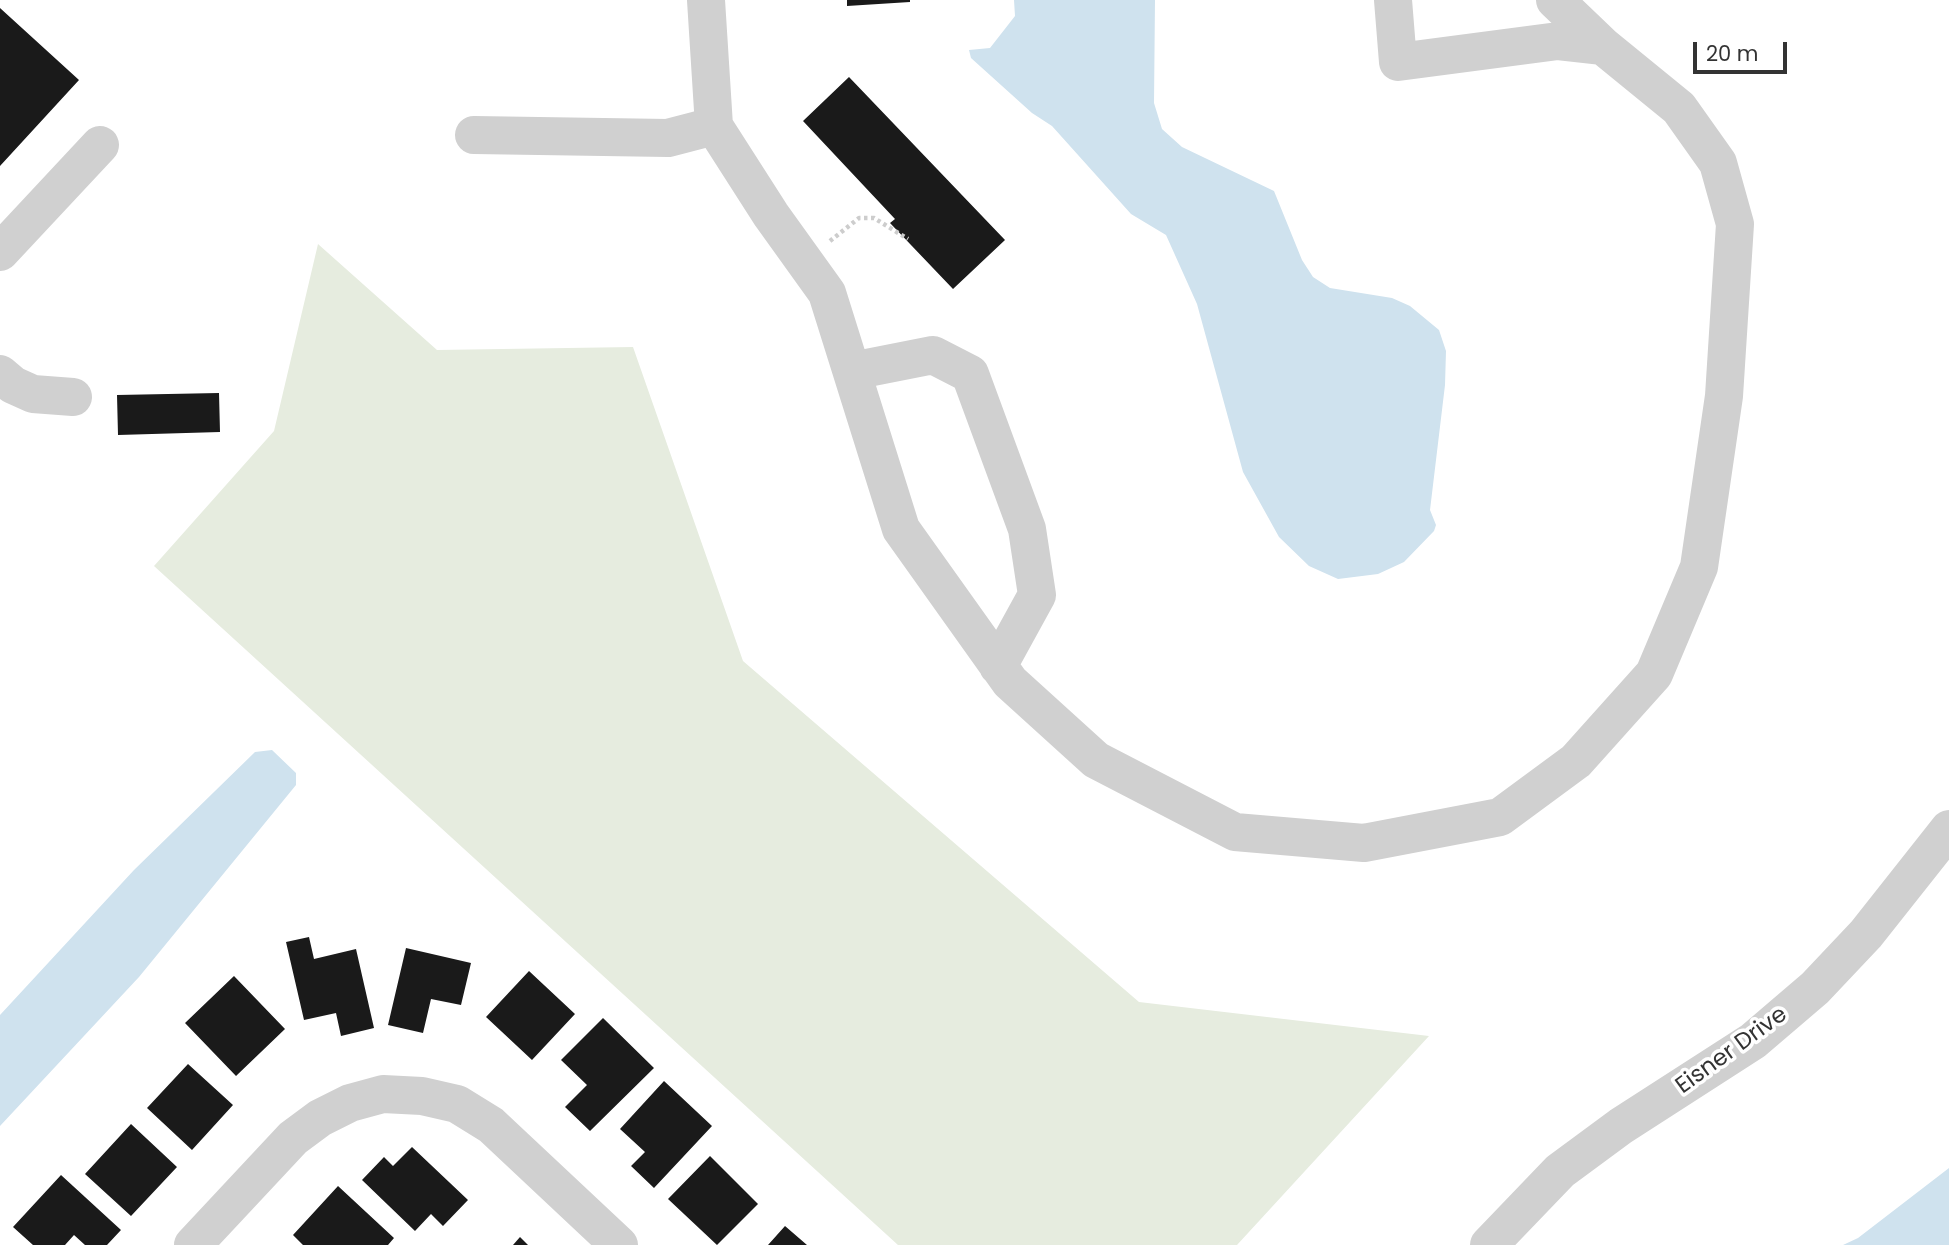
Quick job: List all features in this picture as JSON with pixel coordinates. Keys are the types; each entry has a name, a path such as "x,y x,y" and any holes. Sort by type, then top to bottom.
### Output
{"street":[{"path":"705,0 714,126 827,293 901,529 1010,682 1096,760 1235,832 1364,843 1500,817 1576,761 1654,674 1699,567 1724,396 1735,224 1718,163 1679,108 1603,46 1555,0"},
{"path":"1393,0 1398,62 1558,41 1603,46"},
{"path":"474,135 668,138 714,126"},
{"path":"0,252 100,145"},
{"path":"852,371 933,355 970,374 1027,529 1037,595 998,666"},
{"path":"0,374 13,385 33,394 73,397"},
{"name":"Eisner Drive","path":"1489,1245 1560,1171 1621,1126 1753,1041 1815,988 1866,934 1949,829"},
{"path":"193,1245 293,1138 320,1118 350,1102 383,1094 422,1096 457,1104 492,1125 619,1245"}],"path":[{"path":"805,262 859,218 874,218 908,239"}],"shaded area":[{"path":"318,244 437,350 633,347 743,661 1139,1002 1429,1036 1237,1245 898,1245 154,566 274,431"}],"water":[{"path":"1014,0 1155,0 1154,103 1162,129 1182,147 1274,191 1302,260 1313,277 1330,288 1392,298 1410,306 1439,330 1446,351 1445,385 1430,510 1436,525 1434,531 1404,562 1378,574 1338,579 1309,566 1279,537 1243,472 1197,304 1166,235 1131,214 1052,126 1032,113 971,58 969,50 990,48 1015,16"},
{"path":"272,750 296,773 296,785 139,977 0,1126 0,1015 134,870 255,752"},
{"path":"1949,1168 1949,1245 1843,1245 1858,1238"}],"building":[{"path":"847,0 910,0 910,2 847,6"},
{"path":"0,8 79,80 0,166"},
{"path":"849,77 1005,240 953,289 890,223 895,219 803,121"},
{"path":"219,393 220,432 118,435 117,395"},
{"path":"309,937 314,959 356,949 374,1028 341,1036 336,1013 304,1020 286,942"},
{"path":"406,948 471,963 461,1005 431,999 423,1033 388,1025"},
{"path":"529,971 575,1014 532,1060 486,1017"},
{"path":"234,976 285,1029 236,1076 185,1023"},
{"path":"603,1018 654,1068 590,1131 565,1107 587,1085 561,1060"},
{"path":"188,1064 233,1105 192,1150 147,1108"},
{"path":"664,1081 712,1126 654,1188 631,1166 645,1152 620,1129"},
{"path":"131,1124 177,1167 131,1216 85,1174"},
{"path":"412,1147 468,1200 443,1226 431,1214 415,1231 362,1180 384,1157 393,1166"},
{"path":"710,1156 758,1204 717,1245 668,1199"},
{"path":"61,1175 121,1230 107,1245 85,1245 74,1235 65,1245 33,1245 13,1227"},
{"path":"338,1186 394,1238 388,1245 303,1245 293,1235"},
{"path":"785,1226 807,1245 768,1245"},
{"path":"520,1237 528,1245 513,1245"}]}
